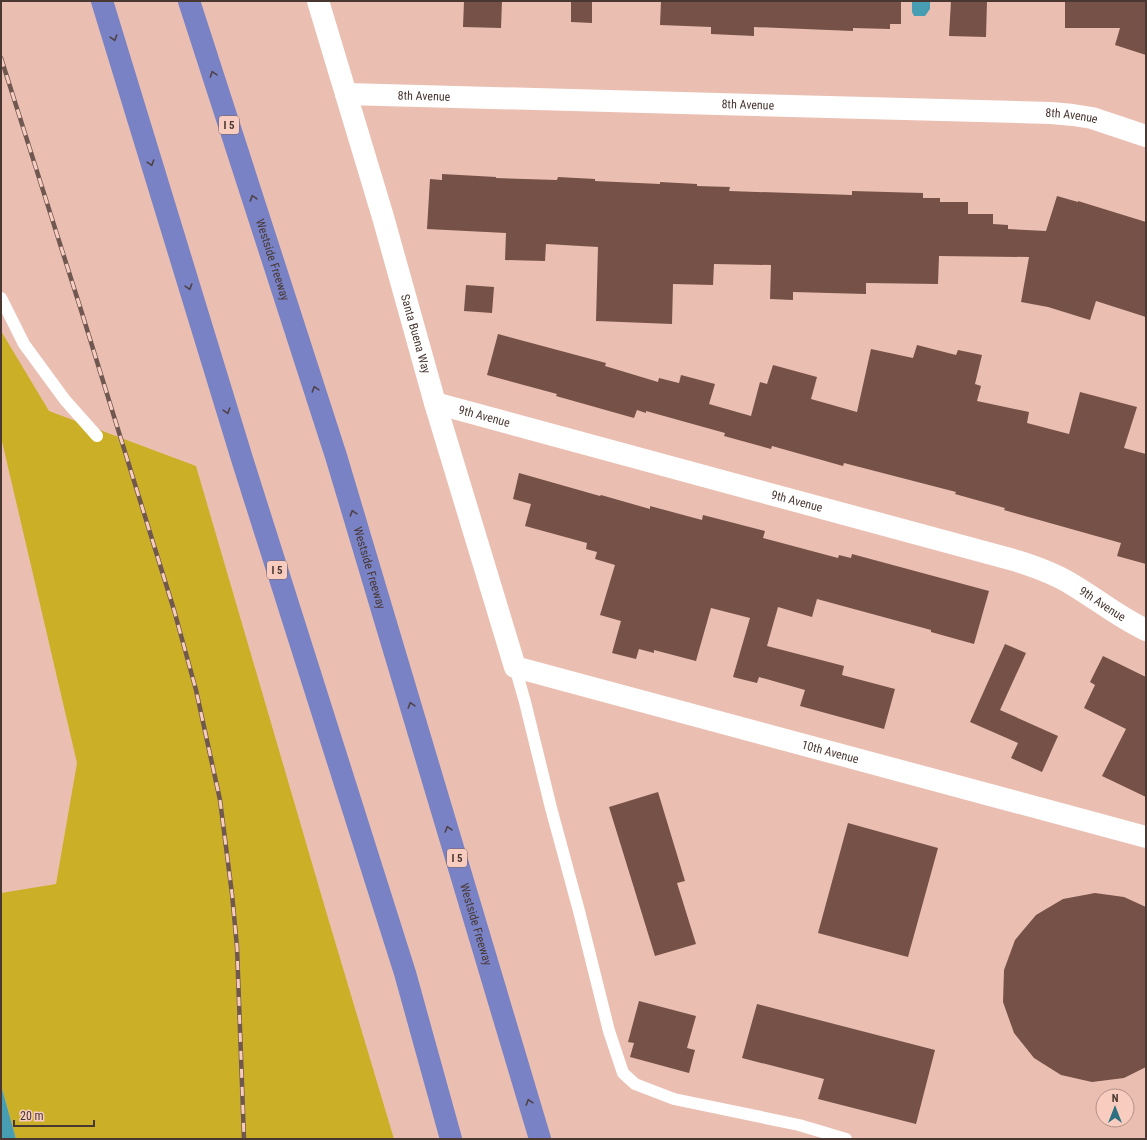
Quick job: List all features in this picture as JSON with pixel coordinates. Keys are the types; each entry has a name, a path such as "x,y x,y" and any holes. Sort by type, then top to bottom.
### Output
{"highway":[{"name":"I 5","path":"102,1 242,462 405,973 451,1139"},
{"name":"Westside Freeway","path":"189,1 336,456 540,1139"}],"street":[{"name":"Santa Buena Way","path":"318,1 383,217 435,403 515,667"},
{"name":"8th Avenue","path":"346,94 1073,114 1092,118 1146,136"},
{"name":"9th Avenue","path":"435,403 1039,568 1073,584 1114,613 1146,630"},
{"name":"10th Avenue","path":"515,667 1146,836"}],"lane":[{"path":"1,298 24,344 65,400 97,436"},
{"path":"515,667 609,1031 623,1073 635,1084 674,1099 799,1125 846,1139"}],"shaded area":[{"path":"1,331 49,411 196,466 394,1139 16,1139 1,1085 1,893 56,884 77,763 1,437"}],"water":[{"path":"912,1 930,1 930,9 925,16 914,16 912,12"},
{"path":"1,1085 16,1139 1,1139"}],"building":[{"path":"464,1 502,1 501,28 463,27"},
{"path":"571,1 592,1 592,23 571,22"},
{"path":"661,1 901,1 901,24 890,24 890,29 853,28 853,31 754,27 754,36 711,34 711,27 660,25"},
{"path":"951,1 987,1 986,37 949,36"},
{"path":"1065,1 1146,1 1146,55 1115,45 1120,28 1065,28"},
{"path":"442,174 496,178 557,180 558,177 595,179 595,181 697,184 697,186 730,187 729,191 852,195 852,191 923,193 923,198 940,198 940,202 968,202 968,214 993,214 993,224 1008,225 1008,229 1046,231 1057,196 1146,222 1146,317 1096,301 1090,320 1048,307 1021,302 1029,257 939,256 938,284 866,283 866,294 793,292 793,300 770,299 771,265 714,264 713,285 673,284 672,324 596,321 598,247 546,244 545,261 505,260 506,233 427,229 430,179 442,180"},
{"path":"466,285 494,287 492,313 464,311"},
{"path":"498,334 606,363 605,366 658,382 659,378 679,383 681,375 715,384 709,404 751,416 760,382 767,384 773,365 817,377 811,399 857,412 871,349 913,358 917,345 956,355 958,350 982,355 975,384 981,386 977,401 1029,412 1027,423 1069,434 1080,392 1137,407 1124,448 1146,454 1146,564 1117,556 1121,543 1004,510 1005,508 955,494 956,492 844,463 843,466 772,446 771,449 724,436 725,433 646,411 646,413 637,410 634,418 556,396 557,394 487,375"},
{"path":"519,473 650,509 650,506 702,520 703,515 765,531 763,538 838,558 839,555 851,558 852,554 989,591 974,644 931,632 931,630 817,599 812,617 778,607 767,646 844,666 842,675 895,689 884,729 800,706 805,690 759,677 757,683 733,677 750,618 711,608 696,661 654,650 654,653 639,649 636,659 612,653 621,621 600,615 615,565 595,559 597,552 586,549 587,543 525,526 531,504 513,499"},
{"path":"1005,644 1026,653 1000,710 1058,736 1042,772 1011,758 1018,743 970,722"},
{"path":"1103,656 1146,677 1146,797 1102,776 1126,729 1084,708 1095,685 1090,682"},
{"path":"658,792 685,881 677,883 696,944 655,956 609,807"},
{"path":"848,823 938,848 908,957 818,933"},
{"path":"1095,893 1124,897 1146,907 1146,1067 1124,1078 1092,1082 1061,1075 1034,1058 1014,1033 1003,1002 1004,970 1015,940 1036,915 1063,899"},
{"path":"639,1001 696,1016 687,1048 695,1050 689,1073 630,1057 634,1043 628,1042"},
{"path":"757,1004 935,1050 916,1124 818,1099 824,1079 742,1058"}],"railway":[{"path":"1,58 174,610 196,690 220,800 232,894 237,947 244,1139"}]}
